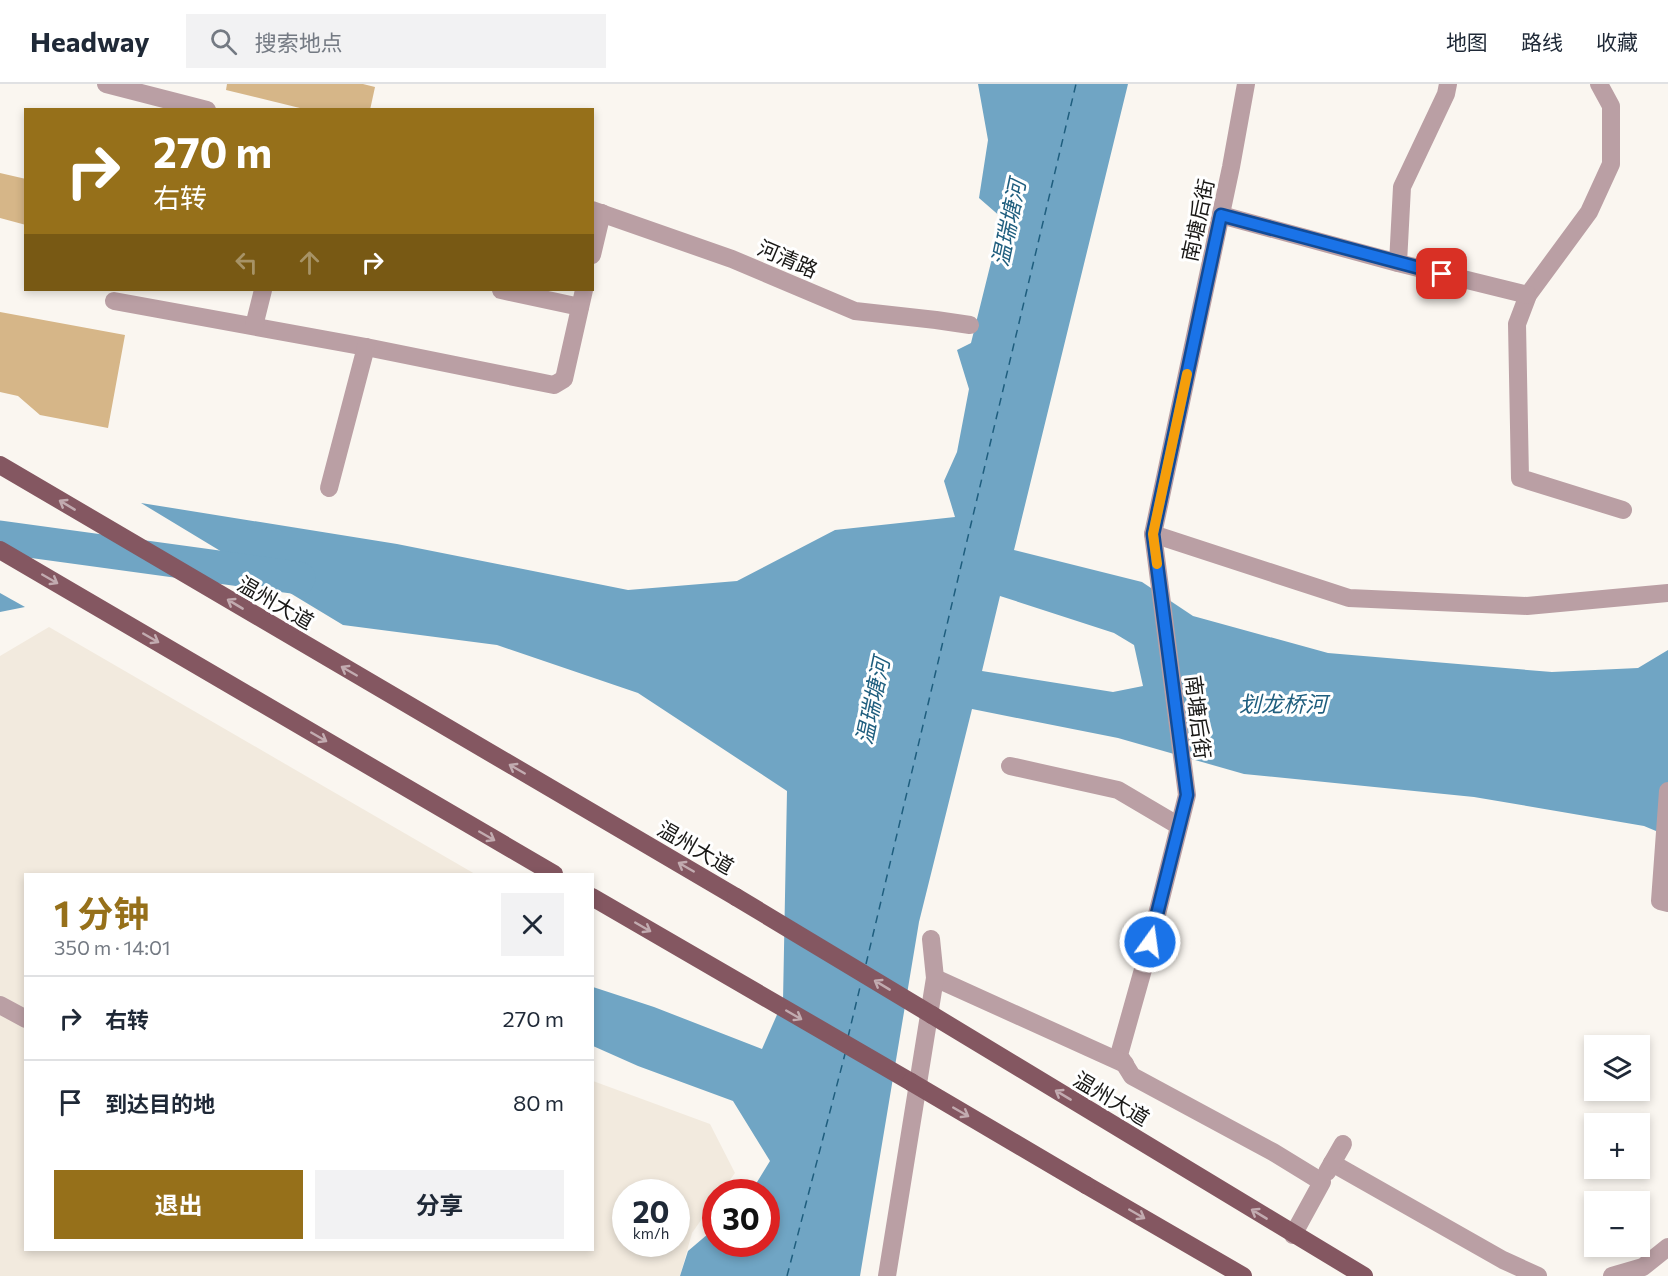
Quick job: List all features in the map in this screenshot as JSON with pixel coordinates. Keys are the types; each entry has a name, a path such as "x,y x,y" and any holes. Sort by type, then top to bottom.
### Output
{"main road":[{"name":"温州大道","path":"4,468 736,897 1364,1276"},
{"path":"0,550 552,873"},
{"path":"594,898 1243,1276"}],"street":[{"path":"106,84 164,91 202,108"},
{"name":"南塘后街","path":"1125,1064 1119,1055 1187,795 1153,534 1221,215 1246,84"},
{"path":"1398,263 1402,188 1446,94 1448,84"},
{"path":"1599,84 1611,106 1611,164 1589,212 1528,295 1517,324 1520,478 1623,510"},
{"path":"594,238 597,212"},
{"name":"河清路","path":"597,212 732,259 855,311 970,325"},
{"path":"1221,215 1398,263 1528,295"},
{"path":"254,326 263,291"},
{"path":"114,301 366,347 554,385 564,379 582,298 511,291"},
{"path":"329,488 366,347"},
{"path":"1153,534 1349,598 1527,606 1668,594"},
{"path":"1010,766 1119,790 1179,826"},
{"path":"1664,902 1664,851 1668,791"},
{"path":"887,1276 935,978 931,939"},
{"path":"935,978 1125,1064 1132,1076 1273,1152 1322,1182"},
{"path":"0,1005 24,1018"},
{"path":"1293,1235 1343,1144"},
{"path":"1332,1162 1503,1260 1538,1276"},
{"path":"1612,1276 1643,1267 1668,1247"}],"shaded area":[{"path":"49,627 473,873 24,873 24,1251 594,1251 594,1081 710,1124 735,1173 731,1179 702,1179 702,1219 690,1240 690,1179 612,1179 612,1257 685,1257 680,1276 0,1276 0,656"}],"water":[{"path":"978,84 1128,84 1014,550 1142,582 1193,616 1328,653 1552,672 1638,668 1668,650 1668,836 1644,826 1474,797 1244,774 1118,738 972,709 919,922 860,1276 680,1276 686,1257 690,1257 690,1249 702,1239 702,1257 780,1257 780,1179 759,1179 770,1161 733,1101 638,1066 594,1046 594,987 654,1007 762,1049 783,1001 787,791 638,693 497,645 343,625 141,503 397,544 628,590 737,581 835,530 955,517 944,481 957,452 969,389 957,350 971,343 1002,218 979,198 988,140","holes":["1000,596 1114,633 1134,645 1143,686 1113,692 982,671"]},
{"path":"0,593 25,607 0,612"}],"building":[{"path":"227,84 363,84 375,87 370,108 300,108 226,90"},
{"path":"0,173 24,179 24,224 0,218"},
{"path":"0,312 125,335 108,428 40,415 18,396 0,392"}],"waterway":[{"path":"0,537 299,578"}],"ferry route":[{"path":"866,964 1076,84"},
{"path":"848,1037 861,983"},
{"path":"787,1276 845,1054"}],"slow traffic":[{"path":"1157,564 1153,534 1187,374"}],"route":[{"path":"1150,942 1187,795 1153,534 1221,215 1442,274"}],"water label":[{"name":"温瑞塘河","path":"1008,223"},
{"name":"温瑞塘河","path":"872,701"},
{"name":"划龙桥河","path":"1283,703"}]}
